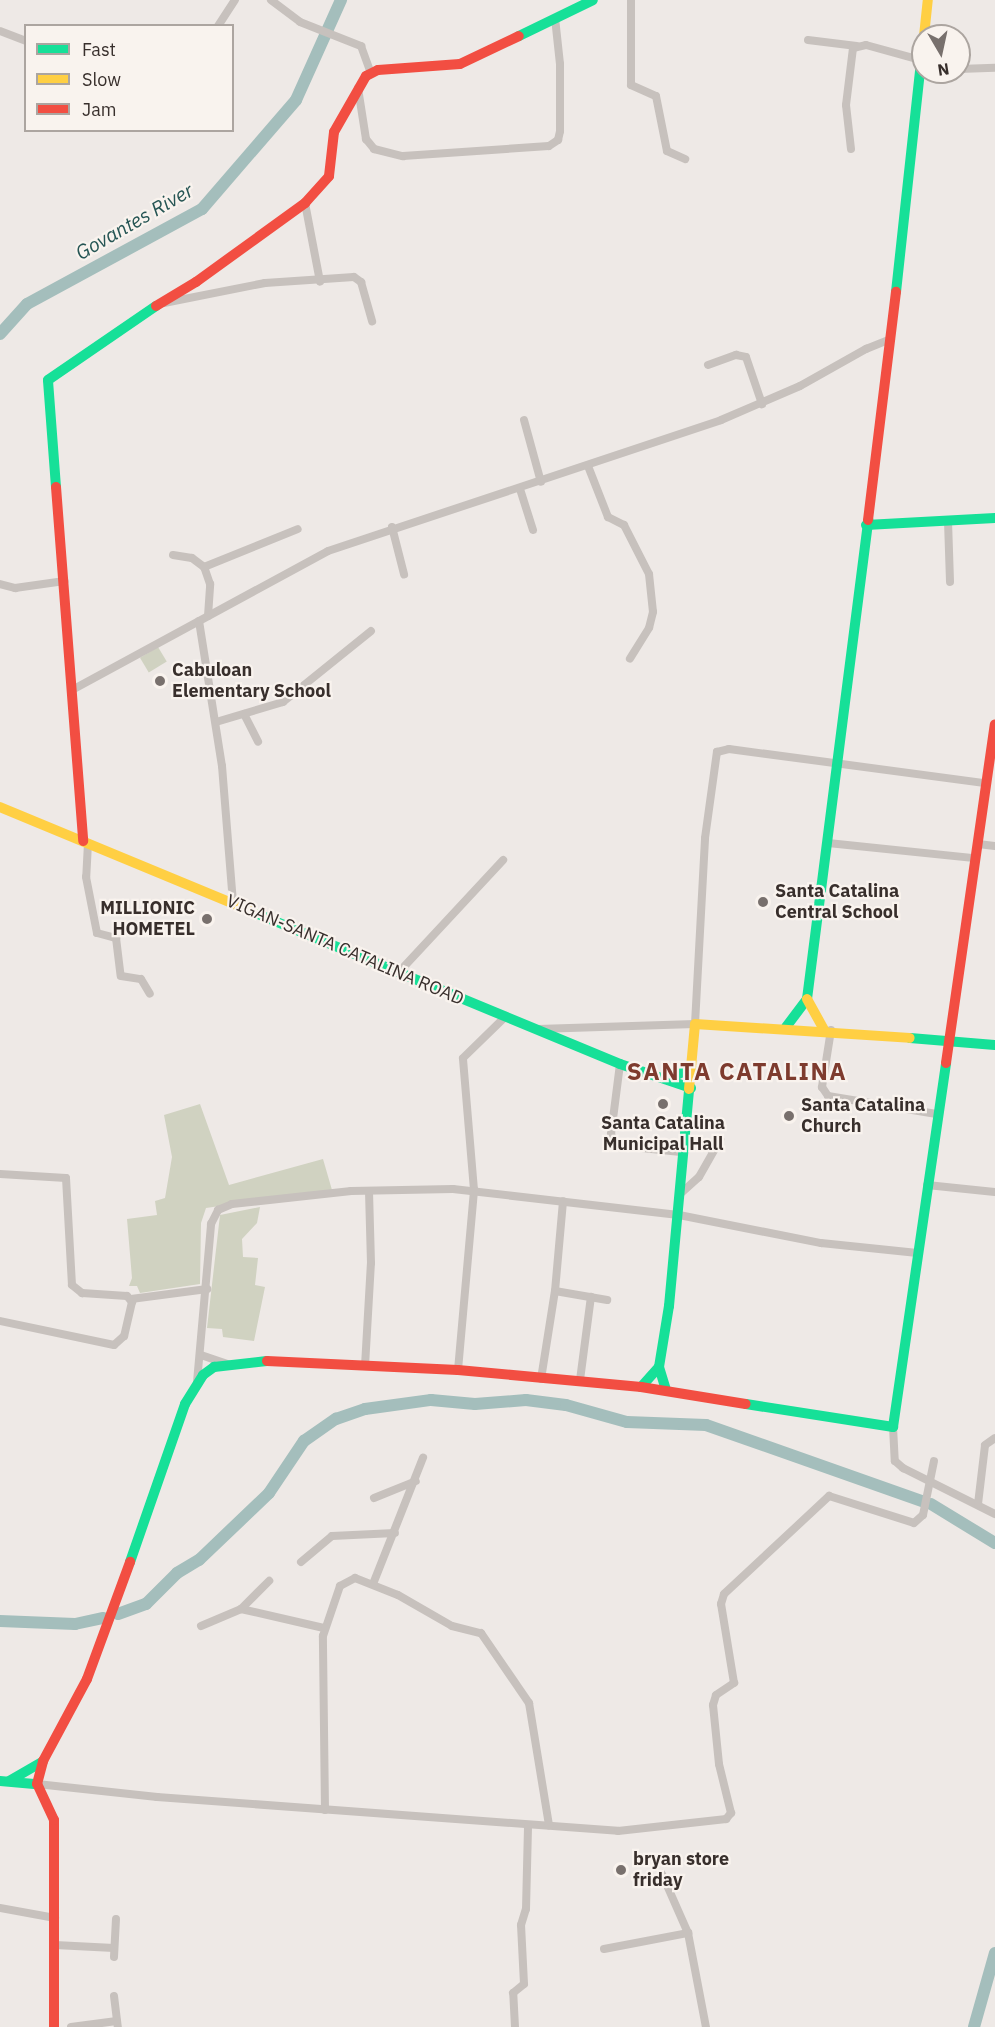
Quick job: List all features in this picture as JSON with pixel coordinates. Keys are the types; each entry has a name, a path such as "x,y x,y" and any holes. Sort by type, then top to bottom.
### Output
{"street":[{"path":"219,24 235,0"},
{"path":"271,0 309,26 343,36 365,51 371,73"},
{"path":"631,0 631,85 656,96 665,148 673,156 685,159"},
{"path":"925,24 928,0"},
{"path":"150,993 141,980 121,976 116,938 97,933 86,877 48,380 305,203 331,171 334,132 358,88 371,73 460,64 587,1"},
{"path":"358,88 366,139 374,149 403,156 549,146 558,140 560,131 560,64 555,18"},
{"path":"0,31 24,40"},
{"path":"808,40 857,46 911,63"},
{"path":"850,149 846,105 850,54 857,46"},
{"path":"971,69 995,68"},
{"path":"786,1027 807,999 891,339 919,84"},
{"path":"305,203 320,282"},
{"path":"160,304 265,283 320,282 357,277 372,321"},
{"path":"72,690 308,560 392,527 520,489 762,404 891,339"},
{"path":"708,365 736,355 746,357 762,404"},
{"path":"524,420 541,482"},
{"path":"588,466 608,517 624,525 650,574 653,612 645,636 630,657"},
{"path":"520,489 533,530"},
{"path":"866,525 995,518"},
{"path":"948,521 950,582"},
{"path":"392,527 404,574"},
{"path":"204,567 298,529"},
{"path":"173,555 192,558 204,567 210,584 208,616"},
{"path":"0,584 15,588 65,581"},
{"path":"199,621 216,722 233,904"},
{"path":"216,722 288,698 370,631"},
{"path":"244,714 258,742"},
{"path":"995,725 893,1427 895,1461 995,1514"},
{"path":"666,1390 658,1367 679,1215 681,1152 691,1088 705,838 717,752 729,749 985,783"},
{"name":"VIGAN-SANTA CATALINA ROAD","path":"0,807 620,1064 691,1088"},
{"path":"828,843 974,858"},
{"path":"978,844 995,846"},
{"path":"399,972 503,860"},
{"path":"807,999 828,1030 822,1087 828,1096 937,1114"},
{"path":"458,1370 474,1190 463,1058 506,1016"},
{"path":"537,1029 695,1024 786,1027 995,1045"},
{"path":"620,1064 611,1134 614,1141 632,1148 681,1152"},
{"path":"668,1080 692,1068"},
{"path":"680,1194 699,1176 720,1140"},
{"path":"0,1174 66,1178 72,1285 82,1293 127,1296 131,1299 207,1289"},
{"path":"927,1185 995,1192"},
{"path":"197,1383 211,1224 218,1210 232,1204 369,1191 474,1190 679,1215 821,1243 917,1253"},
{"path":"365,1366 372,1263 369,1191"},
{"path":"541,1379 555,1291 563,1201"},
{"path":"555,1291 607,1300"},
{"path":"580,1380 591,1297"},
{"path":"0,1320 114,1345 124,1336 131,1299"},
{"path":"201,1355 227,1364"},
{"path":"54,2027 54,1820 37,1784 43,1761 87,1679 185,1404 197,1383 214,1367 254,1360 458,1370 541,1379 580,1380 666,1390 893,1427"},
{"path":"641,1387 658,1367"},
{"path":"978,1504 985,1445 995,1438"},
{"path":"373,1584 416,1481 423,1458"},
{"path":"4,1781 528,1826 549,1825 632,1831 730,1816 713,1705 716,1695 734,1683 721,1604 728,1587 826,1498 832,1496 914,1523 923,1515 934,1461"},
{"path":"374,1498 416,1481"},
{"path":"301,1562 332,1536 395,1533"},
{"path":"326,1810 324,1628 344,1581 355,1578 373,1584 452,1626 478,1631 519,1684 531,1710 549,1825"},
{"path":"201,1626 241,1609 268,1581"},
{"path":"241,1609 324,1628"},
{"path":"4,1781 43,1761"},
{"path":"515,2027 513,1993 524,1984 521,1925 526,1909 528,1826"},
{"path":"662,1874 688,1933 706,2027"},
{"path":"0,1908 55,1918"},
{"path":"55,1945 114,1953 116,1919"},
{"path":"604,1949 688,1933"},
{"path":"71,2027 118,2024 114,1996"}],"green space":[{"path":"158,647 167,662 149,672 140,658"},
{"path":"200,1104 229,1185 323,1159 332,1190 206,1208 201,1223 200,1284 140,1293 137,1286 129,1286 132,1278 127,1219 157,1215 155,1201 165,1198 172,1157 164,1115"},
{"path":"260,1207 257,1223 242,1239 243,1257 258,1258 255,1285 265,1287 254,1341 223,1337 222,1329 207,1328 220,1215"}],"waterway":[{"name":"Govantes River","path":"0,334 27,304 202,209 296,100 341,0"},
{"path":"118,1614 146,1604 177,1573 199,1560 269,1493 304,1441 336,1419 365,1409 431,1400 475,1404 526,1400 566,1405 627,1422 706,1425 922,1501"},
{"path":"931,1504 995,1543"},
{"path":"0,1621 75,1624 103,1618"},
{"path":"974,2027 995,1953"}],"traffic: fast":[{"path":"519,36 593,0"},
{"path":"896,292 919,84"},
{"path":"56,487 48,380 156,306"},
{"path":"866,525 995,518"},
{"path":"786,1027 807,999 868,520"},
{"path":"253,912 620,1064 691,1088"},
{"path":"910,1038 995,1045"},
{"path":"746,1404 893,1427 946,1063"},
{"path":"668,1079 692,1068"},
{"path":"666,1390 659,1367 669,1306 689,1089"},
{"path":"130,1562 185,1404 203,1375 214,1367 267,1361"},
{"path":"641,1387 659,1367"},
{"path":"9,1781 43,1761"},
{"path":"0,1781 37,1784"}],"traffic: slow":[{"path":"925,24 928,0"},
{"path":"0,807 253,912"},
{"path":"807,999 824,1030"},
{"path":"689,1089 695,1024 910,1038"}],"traffic: jam":[{"path":"156,306 196,282 305,203 329,176 334,132 366,76 378,70 460,64 519,36"},
{"path":"868,520 896,292"},
{"path":"56,487 83,841"},
{"path":"946,1063 995,725"},
{"path":"267,1361 458,1370 641,1387 746,1404"},
{"path":"54,2027 54,1820 37,1784 43,1761 87,1679 130,1562"}],"place":[{"name":"Cabuloan Elementary School","path":"160,681"},
{"name":"Santa Catalina Central School","path":"763,902"},
{"name":"MILLIONIC HOMETEL","path":"207,919"},
{"name":"Santa Catalina Municipal Hall","path":"663,1104"},
{"name":"Santa Catalina Church","path":"789,1116"},
{"name":"bryan store friday","path":"621,1870"}],"district":[{"name":"SANTA CATALINA","path":"737,1072"}]}
